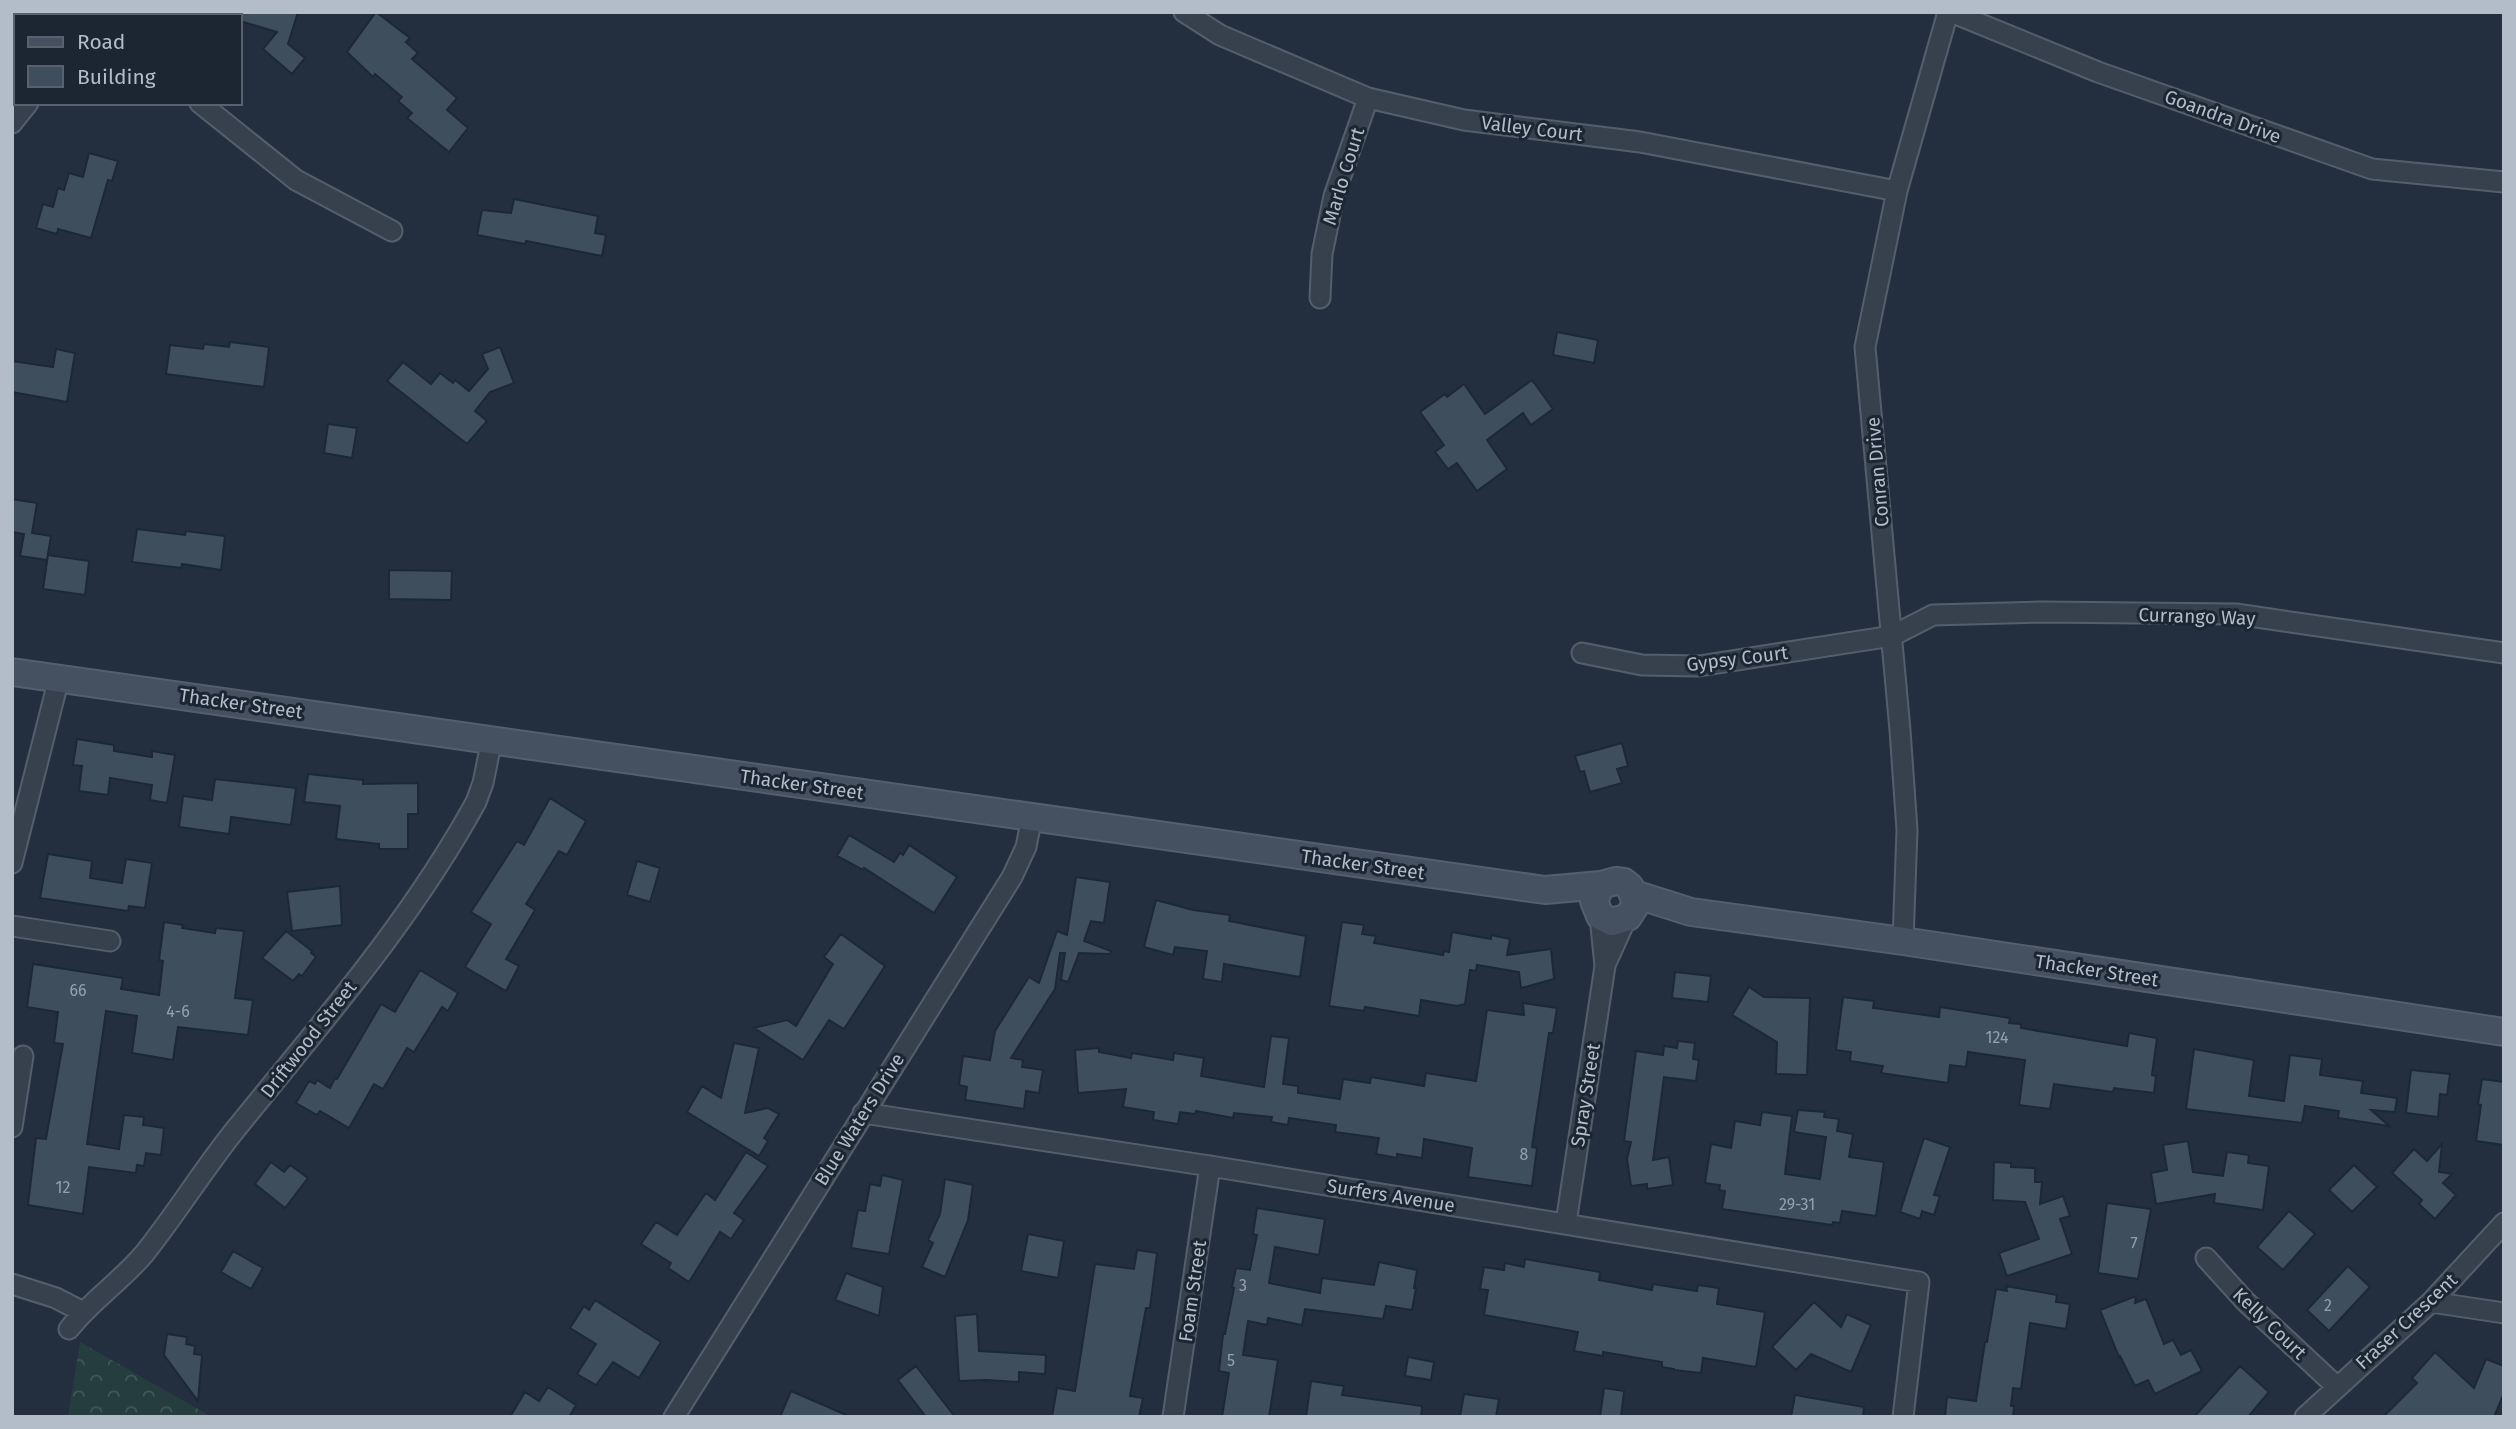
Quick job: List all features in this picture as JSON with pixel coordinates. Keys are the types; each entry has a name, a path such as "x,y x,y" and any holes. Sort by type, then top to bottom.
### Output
{"street":[{"name":"Valley Court","path":"1184,12 1220,35 1368,98 1464,120 1640,142 1897,191"},
{"name":"Goandra Drive","path":"1949,12 2098,72 2372,169 2504,181"},
{"name":"Conran Drive","path":"1903,941 1907,830 1865,347 1897,191 1949,12"},
{"name":"Marlo Court","path":"1320,298 1322,254 1334,196 1368,98"},
{"path":"12,123 26,105"},
{"path":"202,105 296,180 392,231"},
{"name":"Currango Way","path":"1892,636 1933,615 2042,612 2236,614 2504,653"},
{"name":"Gypsy Court","path":"1582,653 1642,665 1699,666 1892,636"},
{"name":"Thacker Street","path":"12,672 1545,890 1617,911 1690,912 1903,941 2504,1031"},
{"path":"12,863 59,678"},
{"name":"Driftwood Street","path":"69,1329 143,1254 221,1149 412,905 476,802 483,783 492,739"},
{"name":"Blue Waters Drive","path":"674,1417 1012,877 1026,847 1032,817"},
{"name":"Thacker Street","path":"1545,890 1616,881 1624,883 1617,911"},
{"name":"Spray Street","path":"1566,1223 1605,966 1617,911"},
{"path":"12,926 110,941"},
{"path":"12,1127 23,1056"},
{"name":"Surfers Avenue","path":"863,1113 1210,1166 1919,1282 1903,1417"},
{"name":"Foam Street","path":"1173,1417 1210,1166"},
{"name":"Fraser Crescent","path":"2305,1417 2431,1302 2504,1223"},
{"name":"Kelly Court","path":"2206,1258 2245,1301 2336,1386"},
{"path":"12,1284 56,1298 83,1312"},
{"path":"2431,1302 2504,1313"}],"green space":[{"path":"80,1342 212,1417 68,1417"}],"building":[{"path":"298,12 288,44 305,58 292,74 263,49 277,32 242,22 242,14 228,14"},
{"path":"376,12 410,38 406,42 418,53 412,59 457,98 447,110 468,128 449,152 407,118 412,113 398,101 402,97 375,74 373,77 347,52"},
{"path":"89,153 118,161 112,181 108,180 91,238 58,229 57,234 36,228 43,204 53,207 58,188 64,190 69,173 83,177"},
{"path":"514,199 598,216 595,233 606,235 602,256 526,241 525,244 477,235 482,210 511,213"},
{"path":"1557,332 1598,340 1594,363 1553,355"},
{"path":"230,342 269,347 264,387 166,374 170,345 203,349 204,344 229,347"},
{"path":"500,347 514,383 490,392 475,411 487,421 467,444 387,381 403,362 431,384 440,373 469,391 488,369 482,354"},
{"path":"56,349 75,353 67,402 12,392 12,361 53,367"},
{"path":"1532,380 1553,409 1531,425 1523,413 1487,440 1507,469 1477,491 1457,463 1448,469 1435,452 1444,445 1420,412 1464,384 1485,414"},
{"path":"328,424 357,428 352,458 324,453"},
{"path":"12,499 37,503 32,533 51,536 47,560 20,556 24,534 12,532"},
{"path":"137,529 185,535 186,531 225,536 221,570 182,564 181,568 132,562"},
{"path":"48,555 89,561 85,595 43,589"},
{"path":"389,570 452,571 451,600 389,599"},
{"path":"77,739 114,745 114,751 152,757 152,751 175,755 167,803 150,800 152,785 110,778 108,795 79,791 82,766 73,765"},
{"path":"1622,743 1628,766 1617,769 1622,783 1590,792 1584,771 1580,772 1575,756"},
{"path":"308,774 363,780 363,784 418,783 418,814 408,814 408,849 379,849 379,844 336,839 340,806 304,802"},
{"path":"215,779 296,788 291,825 231,817 229,834 179,827 183,796 212,800"},
{"path":"550,798 586,821 567,855 559,851 526,904 535,910 506,959 519,966 506,991 465,967 491,924 471,912 517,841 524,845"},
{"path":"849,835 894,862 900,853 903,855 909,845 957,877 934,913 864,868 863,870 837,856"},
{"path":"48,854 92,861 90,878 122,883 126,859 152,863 145,908 129,906 128,911 40,898"},
{"path":"637,861 660,868 650,902 627,895"},
{"path":"1076,877 1110,882 1104,923 1091,921 1084,941 1111,951 1110,954 1079,953 1068,982 1061,980 1065,953 1060,953 1055,989 1011,1058 1023,1060 1022,1067 1043,1070 1039,1093 1026,1091 1024,1109 965,1100 967,1087 959,1085 963,1056 990,1060 995,1031 1029,977 1039,983 1057,931 1067,935"},
{"path":"340,886 342,925 292,931 287,892"},
{"path":"1156,900 1193,910 1230,915 1229,921 1306,936 1300,977 1224,964 1222,982 1203,979 1207,951 1175,947 1173,955 1144,947"},
{"path":"164,922 215,933 216,928 244,931 235,998 253,1000 248,1035 178,1027 173,1060 132,1053 137,1016 106,1011 87,1144 119,1149 124,1115 144,1117 143,1125 164,1128 161,1155 146,1153 144,1166 137,1165 136,1173 89,1167 83,1214 28,1205 36,1138 46,1139 63,1044 54,1043 58,1012 27,1007 33,964 123,978 121,989 159,995 163,961 159,960"},
{"path":"1342,922 1364,925 1362,934 1376,936 1374,943 1443,955 1444,951 1449,952 1452,932 1491,939 1491,935 1510,939 1507,955 1551,949 1554,979 1521,988 1519,972 1477,965 1476,971 1470,970 1465,1004 1457,1006 1421,1000 1419,1016 1365,1007 1364,1011 1329,1006"},
{"path":"286,931 316,957 302,976 299,974 293,981 262,958"},
{"path":"841,934 885,966 844,1029 829,1020 803,1060 754,1028 787,1020 796,1026 833,964 824,957"},
{"path":"420,970 458,993 448,1011 442,1007 414,1052 407,1048 383,1089 374,1084 349,1128 320,1111 317,1115 296,1103 309,1081 315,1084 317,1080 330,1088 381,1004 395,1012"},
{"path":"1675,972 1711,976 1708,1002 1672,998"},
{"path":"1749,987 1764,997 1810,998 1807,1075 1776,1074 1777,1042 1732,1015"},
{"path":"1843,997 1874,1001 1873,1008 1939,1017 1940,1007 2010,1018 2009,1023 2021,1024 2021,1028 2127,1046 2129,1033 2157,1038 2152,1075 2156,1076 2154,1093 2114,1088 2113,1092 2054,1084 2050,1109 2019,1105 2025,1060 1968,1052 1966,1067 1950,1065 1948,1083 1881,1073 1883,1066 1850,1061 1851,1052 1836,1050"},
{"path":"1523,1003 1557,1008 1553,1033 1549,1033 1532,1147 1537,1148 1532,1186 1468,1177 1472,1148 1424,1139 1422,1158 1397,1154 1397,1158 1376,1154 1379,1138 1335,1132 1336,1125 1289,1118 1288,1125 1271,1122 1272,1117 1234,1113 1233,1118 1196,1111 1195,1114 1180,1112 1178,1124 1153,1120 1154,1112 1123,1107 1126,1089 1078,1093 1075,1050 1099,1048 1099,1052 1131,1058 1132,1053 1173,1060 1174,1053 1204,1058 1201,1076 1264,1087 1271,1036 1289,1038 1283,1084 1298,1086 1298,1093 1340,1099 1343,1079 1370,1083 1371,1077 1424,1086 1426,1073 1476,1081 1487,1010 1524,1015"},
{"path":"1678,1041 1695,1043 1693,1059 1699,1060 1696,1081 1664,1077 1653,1160 1669,1157 1673,1185 1647,1189 1647,1184 1631,1186 1627,1159 1631,1142 1624,1141 1636,1051 1663,1055 1664,1046 1677,1048"},
{"path":"734,1043 759,1048 745,1113 768,1108 779,1114 764,1138 768,1141 759,1156 687,1112 702,1086 721,1098"},
{"path":"2194,1049 2254,1060 2249,1096 2284,1101 2290,1055 2322,1059 2320,1075 2363,1081 2361,1093 2397,1098 2395,1112 2371,1110 2389,1126 2338,1118 2339,1111 2305,1106 2302,1123 2186,1109"},
{"path":"2411,1070 2450,1074 2447,1095 2440,1094 2438,1117 2406,1113"},
{"path":"2482,1079 2504,1082 2504,1145 2476,1141"},
{"path":"1798,1110 1825,1112 1824,1117 1839,1119 1837,1131 1853,1134 1849,1157 1884,1162 1876,1216 1842,1211 1840,1223 1833,1222 1832,1225 1722,1209 1725,1191 1719,1190 1720,1185 1705,1183 1711,1144 1731,1148 1735,1121 1760,1125 1762,1112 1792,1116 1785,1174 1820,1179 1826,1137 1794,1132"},
{"path":"1924,1138 1950,1147 1934,1195 1940,1196 1934,1215 1922,1211 1920,1219 1900,1212"},
{"path":"2188,1141 2193,1172 2223,1176 2227,1152 2249,1155 2248,1163 2269,1166 2263,1210 2214,1203 2215,1194 2156,1204 2151,1173 2167,1170 2163,1145"},
{"path":"2442,1144 2439,1172 2452,1174 2443,1183 2456,1195 2435,1219 2419,1204 2422,1200 2392,1173 2414,1149 2427,1161"},
{"path":"746,1152 768,1166 734,1213 744,1220 731,1239 720,1232 689,1282 668,1268 671,1263 641,1244 656,1222 677,1235 706,1193 715,1200"},
{"path":"271,1162 284,1172 290,1165 308,1178 285,1208 255,1184"},
{"path":"1994,1162 2011,1163 2011,1167 2035,1168 2035,1182 2042,1182 2040,1204 2063,1196 2070,1216 2060,1219 2072,1254 2007,1276 1999,1253 2039,1239 2025,1202 1993,1200"},
{"path":"2354,1165 2377,1187 2352,1212 2329,1190"},
{"path":"882,1175 903,1180 889,1254 851,1248 858,1210 865,1211 870,1184 880,1186"},
{"path":"945,1179 973,1185 968,1220 945,1277 922,1267 933,1243 928,1240 940,1214"},
{"path":"2107,1203 2151,1209 2138,1279 2098,1273"},
{"path":"1257,1208 1325,1219 1319,1255 1275,1247 1269,1283 1320,1293 1322,1278 1374,1285 1379,1262 1417,1270 1416,1288 1412,1310 1386,1306 1383,1319 1305,1309 1302,1325 1268,1318 1267,1325 1248,1321 1243,1355 1278,1360 1269,1417 1222,1417 1229,1373 1219,1371 1223,1334 1236,1268 1250,1270 1257,1235 1253,1234"},
{"path":"2289,1211 2315,1234 2283,1270 2257,1247"},
{"path":"1028,1234 1064,1241 1058,1278 1021,1271"},
{"path":"1137,1250 1157,1253 1150,1308 1146,1308 1130,1396 1143,1398 1139,1417 1052,1417 1057,1388 1075,1391 1095,1264 1134,1269"},
{"path":"233,1251 263,1268 251,1289 221,1272"},
{"path":"1525,1259 1600,1272 1599,1280 1652,1290 1653,1284 1697,1291 1698,1285 1719,1288 1717,1304 1765,1312 1756,1367 1703,1358 1701,1373 1662,1367 1662,1362 1603,1352 1603,1356 1574,1351 1578,1332 1484,1315 1488,1290 1480,1289 1484,1267 1504,1270 1505,1263 1524,1267"},
{"path":"2348,1266 2370,1287 2329,1331 2307,1310"},
{"path":"846,1273 883,1287 879,1316 835,1300"},
{"path":"2006,1286 2057,1295 2056,1302 2070,1304 2066,1329 2030,1323 2021,1389 2013,1388 2013,1417 1945,1417 1947,1397 1976,1401 1996,1289 2007,1291"},
{"path":"2136,1296 2135,1303 2146,1299 2164,1344 2173,1340 2181,1355 2191,1350 2202,1371 2155,1394 2148,1380 2135,1386 2119,1357 2100,1310"},
{"path":"595,1300 661,1342 639,1378 613,1362 596,1385 577,1374 596,1344 570,1328 584,1306 589,1310"},
{"path":"1814,1302 1841,1327 1847,1314 1871,1325 1851,1372 1811,1354 1796,1370 1772,1347"},
{"path":"977,1314 979,1351 1046,1355 1045,1374 1019,1372 1019,1382 959,1381 955,1316"},
{"path":"167,1334 187,1337 186,1344 195,1346 194,1354 202,1355 198,1401 164,1355"},
{"path":"2435,1352 2474,1388 2486,1359 2504,1366 2504,1393 2494,1417 2383,1417 2417,1383 2412,1378"},
{"path":"1408,1357 1434,1362 1431,1380 1405,1376"},
{"path":"916,1366 955,1417 926,1417 898,1380"},
{"path":"2240,1366 2269,1392 2248,1417 2194,1417"},
{"path":"1311,1381 1344,1386 1342,1395 1422,1406 1421,1417 1306,1417"},
{"path":"548,1387 576,1405 569,1417 510,1417 525,1392 539,1401"},
{"path":"1604,1388 1624,1391 1621,1417 1600,1417"},
{"path":"791,1391 851,1417 780,1417"},
{"path":"1464,1394 1499,1399 1496,1417 1460,1417"},
{"path":"1795,1395 1864,1407 1863,1417 1791,1417"}]}
